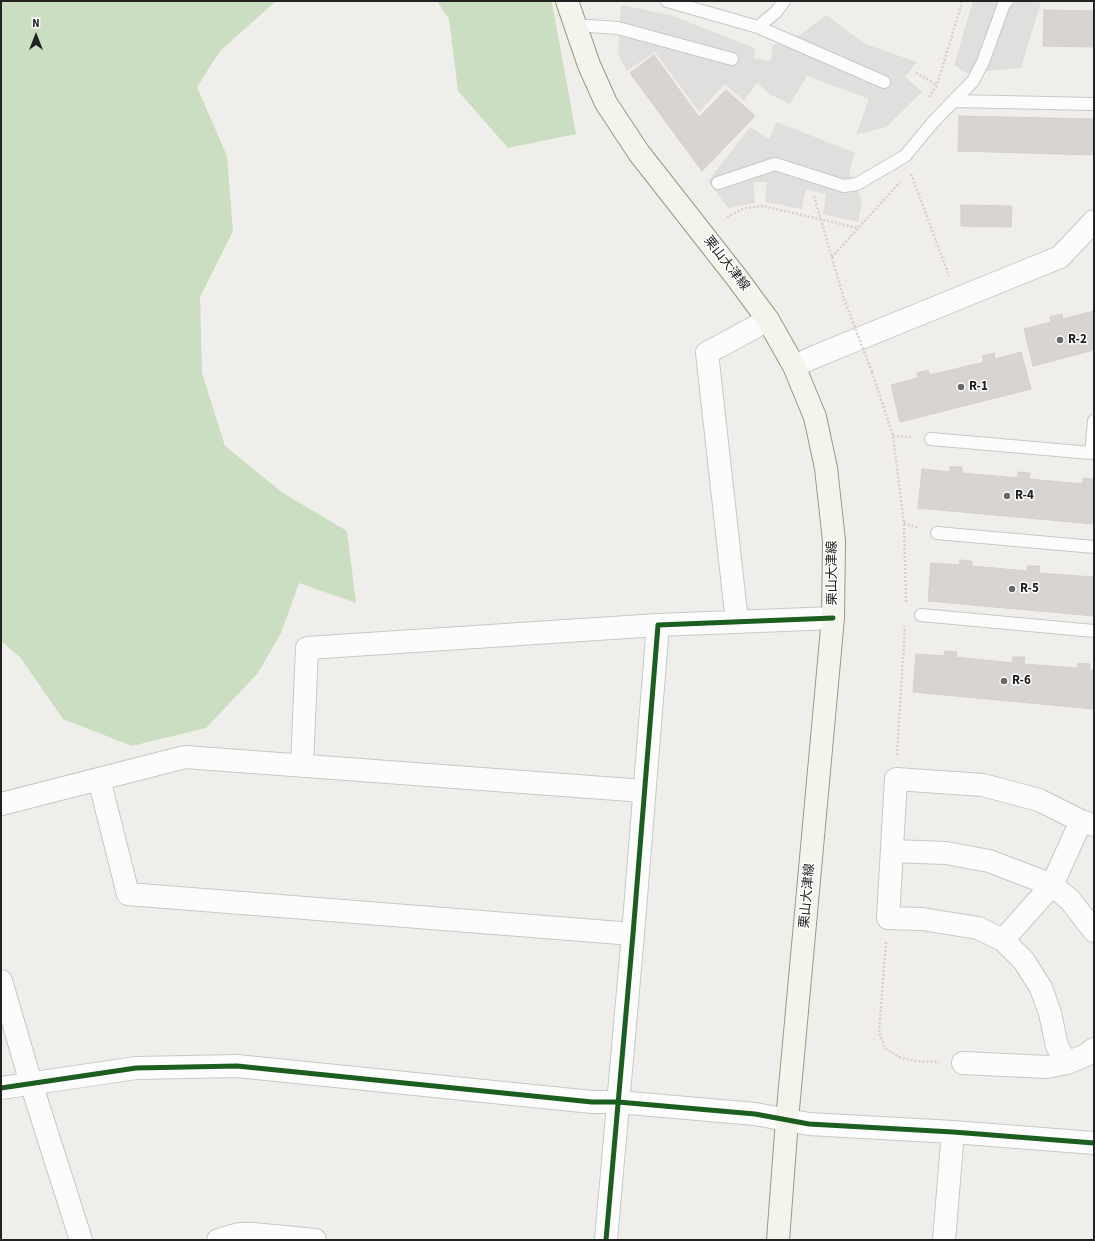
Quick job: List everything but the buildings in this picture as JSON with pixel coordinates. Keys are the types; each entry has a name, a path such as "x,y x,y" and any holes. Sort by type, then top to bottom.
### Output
{"main road":[{"name":"栗山大津線","path":"567,1 590,65 606,103 639,153 738,278 768,320 794,366 815,417 826,468 834,541 833,618 787,1120 778,1240"}],"street":[{"path":"794,366 1060,257 1094,221"},
{"path":"737,622 707,353 768,320"},
{"path":"302,766 307,648 658,625 833,618"},
{"path":"606,1240 658,625"},
{"path":"1,804 185,757 644,791"},
{"path":"99,779 128,894 633,934"},
{"path":"1003,940 1052,884 1088,823 1039,800 983,785 896,779 888,918 922,919 978,928 1003,940 1024,960 1041,988 1050,1013 1057,1046 1067,1063"},
{"path":"892,850 946,853 989,862 1052,884 1070,900 1094,932"},
{"path":"1,981 31,1083 81,1240"},
{"path":"964,1063 1047,1067 1067,1063 1094,1049"},
{"path":"1,1088 136,1068 237,1066 592,1102 618,1102 755,1114 809,1124 953,1132 1094,1143"},
{"path":"944,1240 953,1132"},
{"path":"218,1240 239,1234 254,1237 315,1240"}],"lane":[{"path":"668,1 758,27 884,82"},
{"path":"758,27 776,12 784,1"},
{"path":"718,183 775,164 844,186 857,184 905,156 934,121 973,81 983,62 1004,4 1007,1"},
{"path":"575,25 618,28 732,59"},
{"path":"954,100 1094,104"},
{"path":"932,439 1091,453 1094,421"},
{"path":"937,533 1094,547"},
{"path":"921,615 1094,631"}],"path":[{"path":"916,73 938,85"},
{"path":"832,257 910,172"},
{"path":"807,174 844,300 872,372 893,436 904,523 906,606"},
{"path":"727,217 745,208 763,206 859,228"},
{"path":"896,779 905,621"},
{"path":"888,918 880,1032 885,1048 899,1058 915,1061 964,1063"}],"green space":[{"path":"1,1 276,1 220,51 197,87 227,156 233,231 200,297 202,373 225,446 283,493 347,531 356,603 299,583 281,633 258,673 206,728 132,746 63,719 20,657 1,641"},
{"path":"437,1 551,1 576,134 508,148 458,91 449,19"}],"shaded area":[{"path":"973,1 1041,2 1021,68 966,73 954,65"},
{"path":"621,5 670,15 755,48 754,58 771,61 773,45 801,34 826,15 865,44 917,62 905,77 922,92 886,127 856,135 869,99 807,76 790,104 771,95 757,83 744,101 725,84 699,112 655,52 627,71 618,54"},
{"path":"777,122 855,153 849,172 862,201 858,222 823,214 826,194 806,189 802,209 765,202 767,182 753,182 755,203 728,208 708,181 750,127 769,139"}],"cycle path":[{"path":"606,1240 658,625 833,618"},
{"path":"1,1088 136,1068 237,1066 592,1102 618,1102 755,1114 809,1124 953,1132 1094,1143"}],"place":[{"name":"R-2","path":"1060,340"},
{"name":"R-1","path":"961,387"},
{"name":"R-4","path":"1007,496"},
{"name":"R-5","path":"1012,589"},
{"name":"R-6","path":"1004,681"}]}
